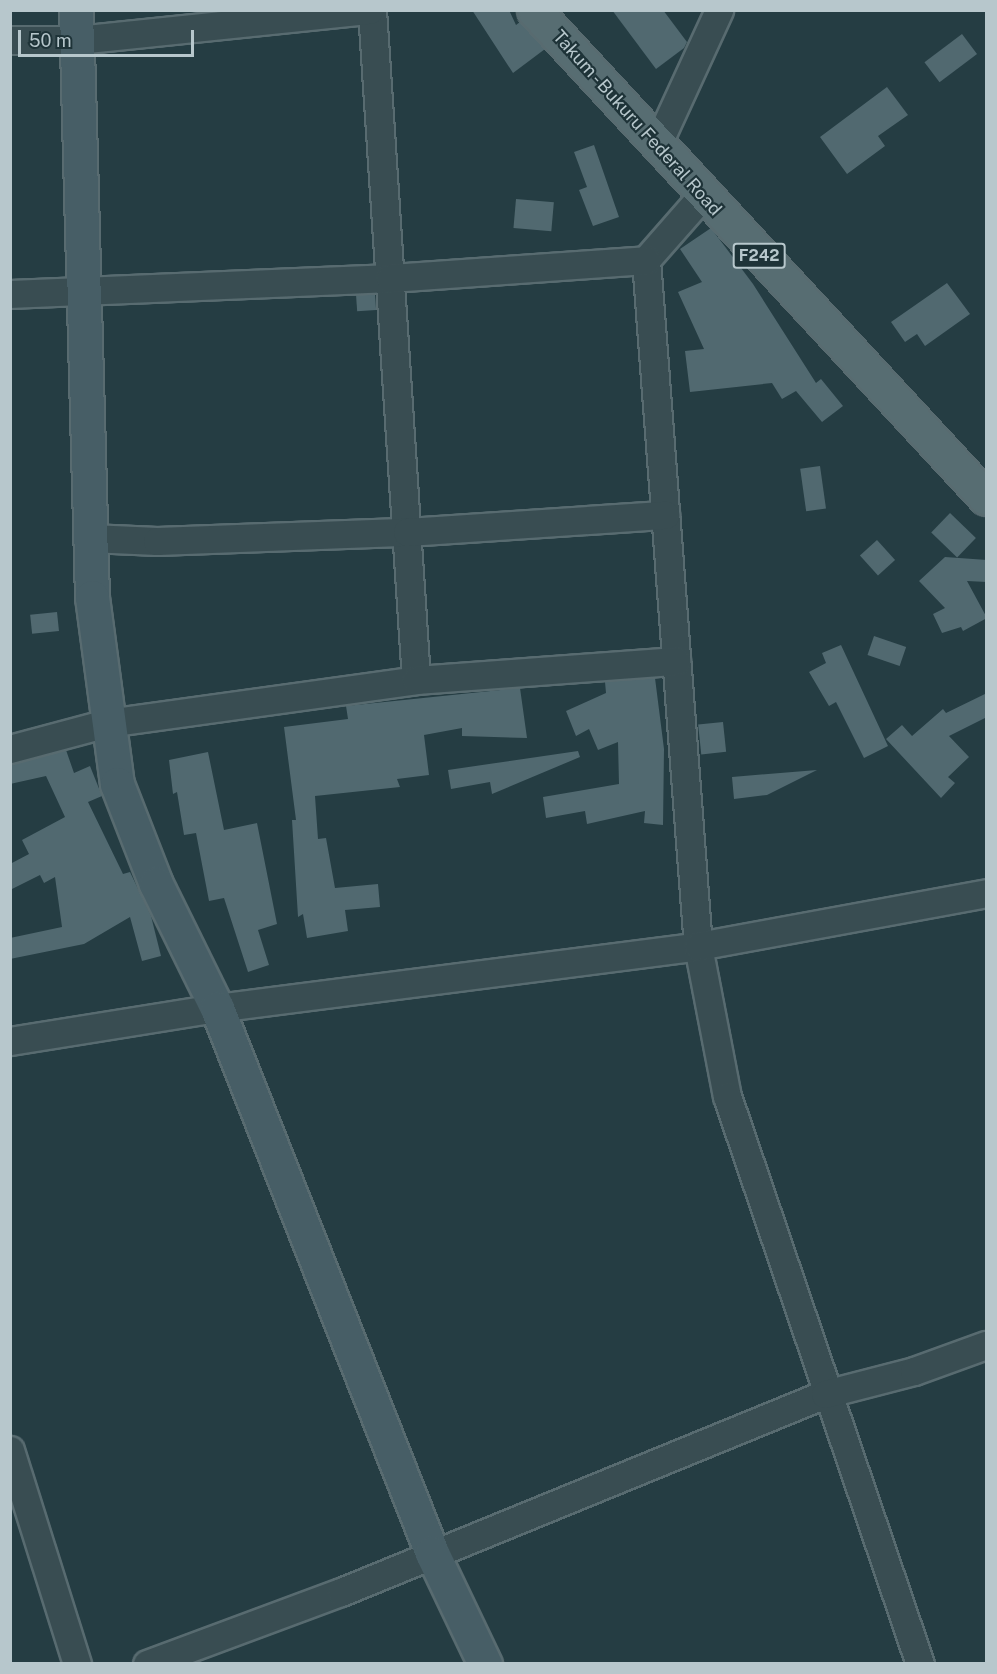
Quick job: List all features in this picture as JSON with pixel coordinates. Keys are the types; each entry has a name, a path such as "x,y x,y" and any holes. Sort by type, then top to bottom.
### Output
{"main road":[{"name":"Takum - Bukuru Federal Road","path":"534,10 702,196 987,498"}],"street":[{"path":"10,40 76,25 370,10 416,680"},
{"path":"657,145 718,10"},
{"path":"76,25 90,538 106,723 117,784 156,884 217,1008 432,1553 485,1664"},
{"path":"10,294 82,294 390,278 646,260 702,196"},
{"path":"646,260 698,946 727,1096 825,1394 920,1664"},
{"path":"90,538 156,541 406,532 666,515"},
{"path":"10,749 106,723 416,680 676,661"},
{"path":"10,1041 217,1008 698,946 987,893"},
{"path":"147,1664 341,1592 825,1394 914,1371 987,1345"},
{"path":"10,1450 77,1664"}],"building":[{"path":"472,10 509,10 516,25 520,22 545,49 513,73"},
{"path":"612,10 663,10 687,42 684,48 656,69"},
{"path":"962,34 977,54 940,82 924,62"},
{"path":"887,87 908,115 878,136 885,146 847,174 820,137"},
{"path":"594,145 619,217 593,226 579,190 587,187 574,152"},
{"path":"516,199 554,202 551,231 513,228"},
{"path":"711,228 753,284 816,383 821,379 843,406 822,422 796,391 782,399 772,383 690,392 685,351 704,349 678,292 702,282 680,249"},
{"path":"947,283 970,314 925,346 917,334 905,342 891,322"},
{"path":"375,294 376,310 357,311 356,295"},
{"path":"820,466 826,509 806,511 800,469"},
{"path":"950,513 976,538 957,557 931,532"},
{"path":"877,540 895,560 878,575 860,555"},
{"path":"945,557 987,560 987,582 967,581 987,618 963,631 961,627 942,633 933,614 945,608 919,581"},
{"path":"57,612 59,631 32,634 30,615"},
{"path":"874,636 906,647 900,666 867,655"},
{"path":"841,645 888,746 864,758 836,702 829,706 809,672 826,663 822,653"},
{"path":"655,678 664,749 663,825 644,823 645,811 587,824 585,811 546,818 543,797 619,784 618,742 598,750 589,729 576,736 566,711 606,693 605,682"},
{"path":"520,688 527,738 462,736 462,728 424,735 429,775 397,779 400,787 315,796 318,839 326,838 335,888 378,884 380,907 345,910 348,931 307,938 303,914 298,917 292,820 296,820 284,727 348,719 346,706"},
{"path":"987,693 987,717 949,736 969,757 948,777 955,783 941,798 886,739 902,725 912,736 943,709 946,713"},
{"path":"723,722 726,752 701,754 698,725"},
{"path":"66,750 74,773 90,766 102,796 88,802 123,874 130,872 151,916 161,956 142,961 130,917 84,944 10,959 10,938 62,927 55,877 44,883 40,875 10,890 10,864 29,854 22,840 65,817 46,776 10,784 10,765"},
{"path":"578,751 580,757 492,794 490,782 451,789 448,770"},
{"path":"208,752 224,830 257,823 277,924 258,930 269,965 248,972 224,898 209,901 196,833 184,835 177,792 173,794 169,760"},
{"path":"817,770 767,795 734,799 732,777"}]}
